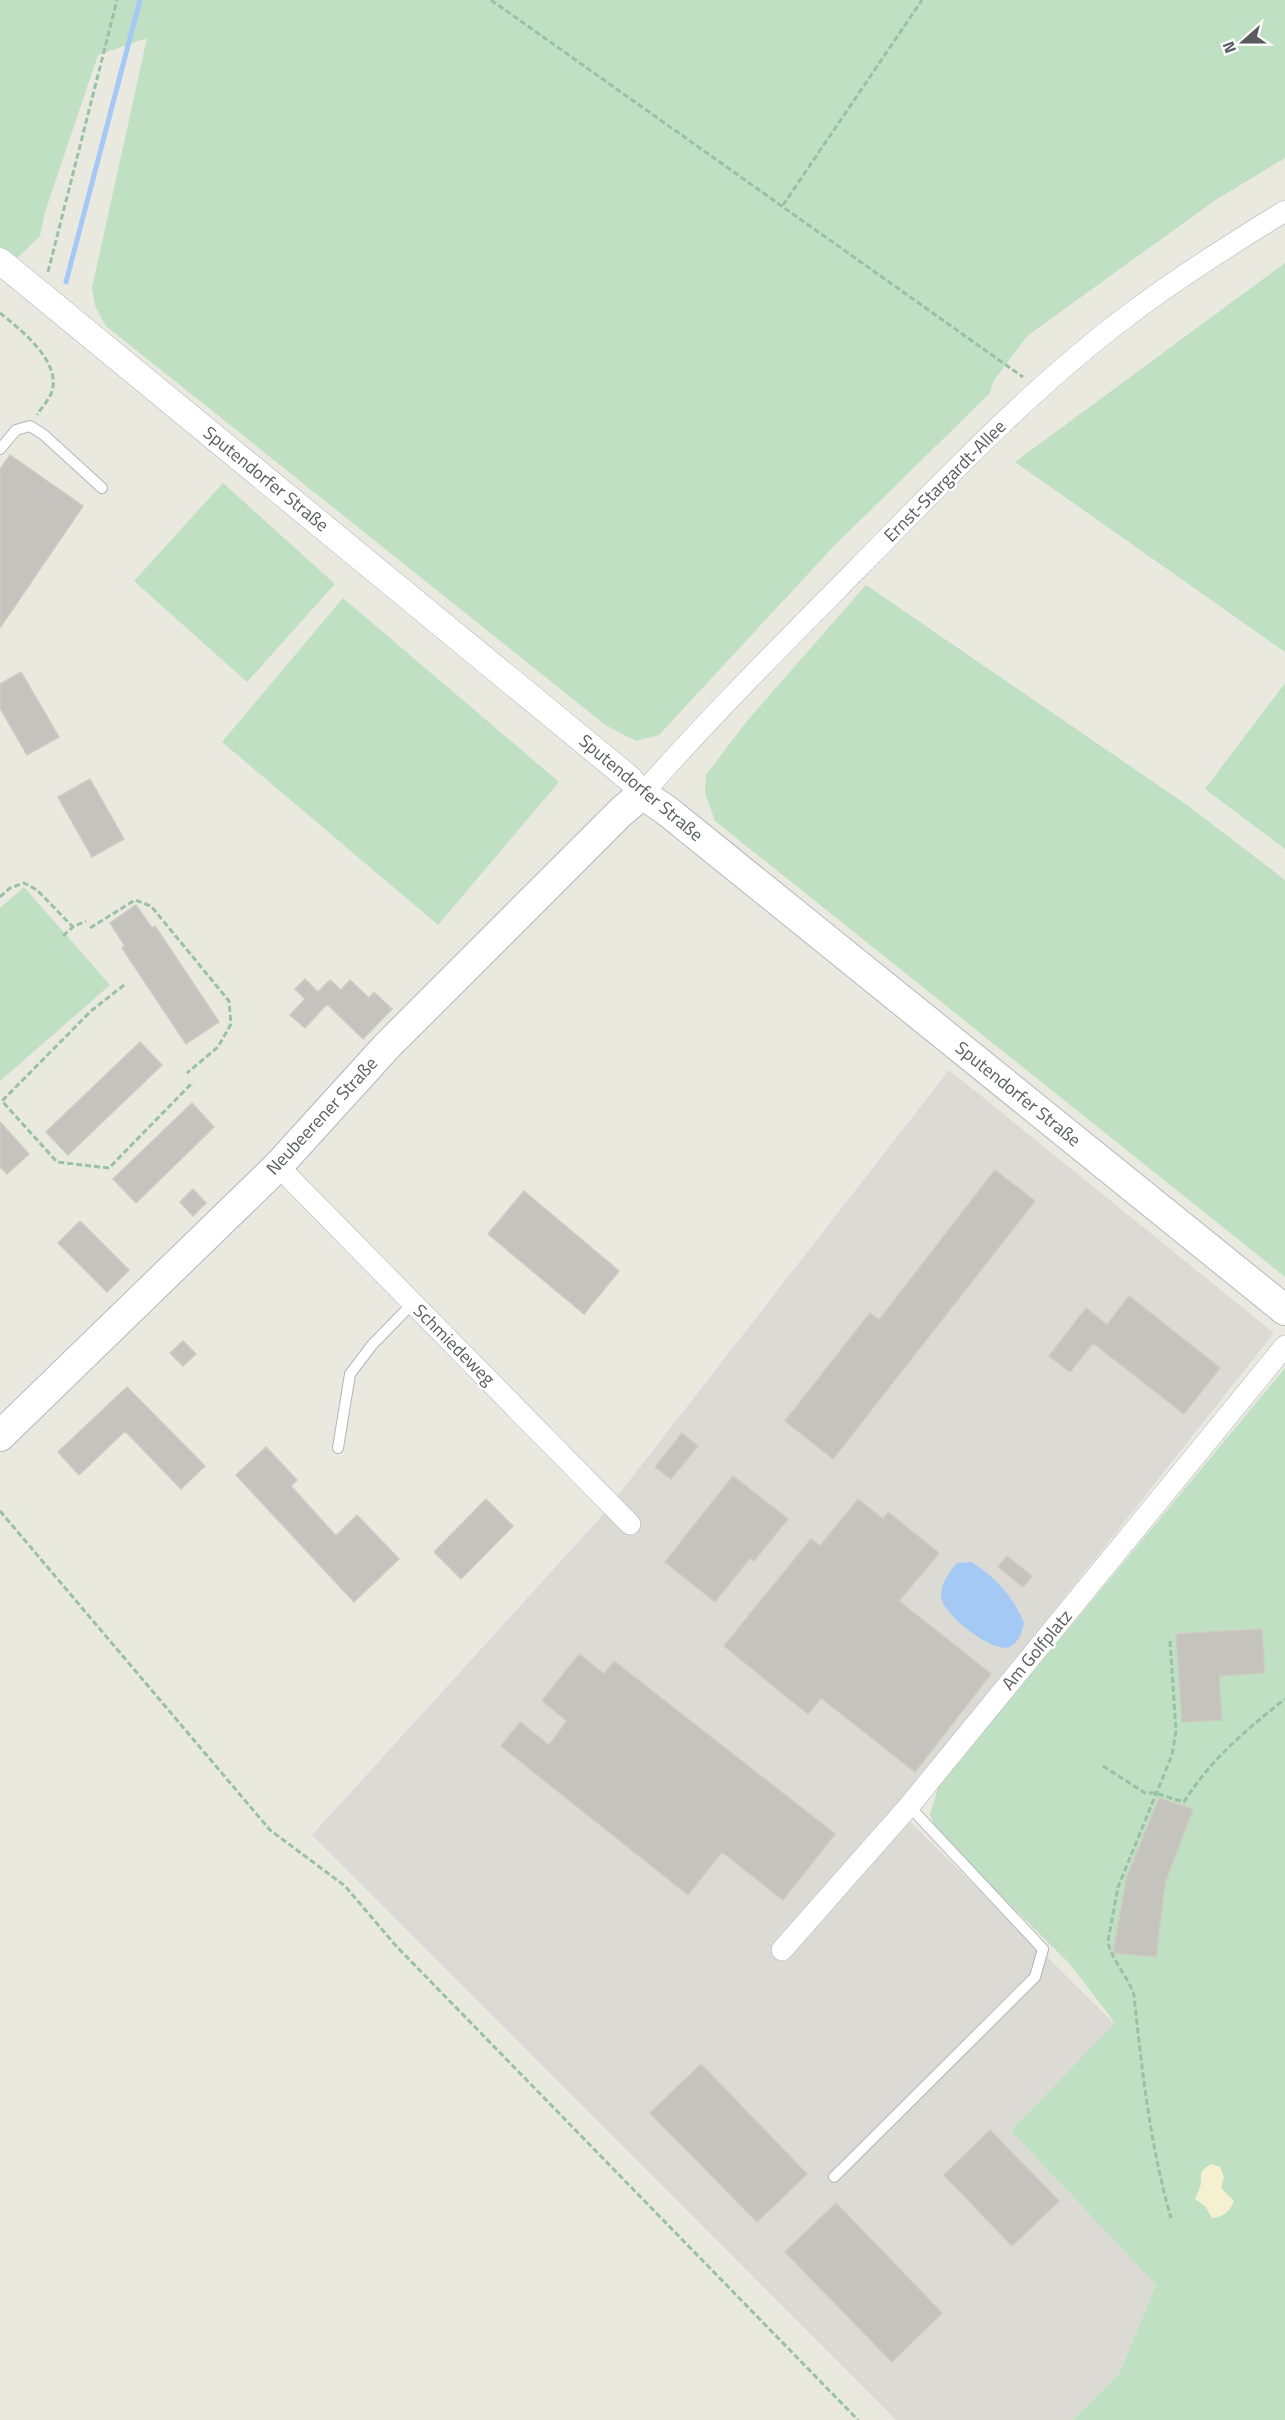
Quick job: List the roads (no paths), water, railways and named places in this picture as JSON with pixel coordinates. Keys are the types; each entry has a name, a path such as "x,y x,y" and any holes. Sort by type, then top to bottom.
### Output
{"main road":[{"name":"Neubeerener Straße","path":"0,1437 278,1166 387,1046 621,812 642,794"},
{"name":"Sputendorfer Straße","path":"642,794 666,810 1285,1310"}],"street":[{"name":"Ernst-Stargardt-Allee","path":"642,794 724,704 929,496 1038,391 1135,310 1285,211"},
{"name":"Sputendorfer Straße","path":"0,261 621,771 642,794"},
{"name":"Schmiedeweg","path":"278,1166 630,1524"},
{"name":"Am Golfplatz","path":"782,1950 909,1806 1285,1346"}],"lane":[{"path":"0,449 16,430 30,426 44,435 102,488"},
{"path":"338,1448 350,1374 372,1345 413,1303"},
{"path":"834,2178 1035,1977 1042,1950 909,1806"}],"water":[{"path":"971,1562 996,1581 1020,1614 1024,1623 1022,1630 1018,1640 1010,1647 1002,1648 981,1639 959,1622 944,1604 941,1592 948,1575 957,1563"}],"waterway":[{"path":"66,282 140,0"}]}
